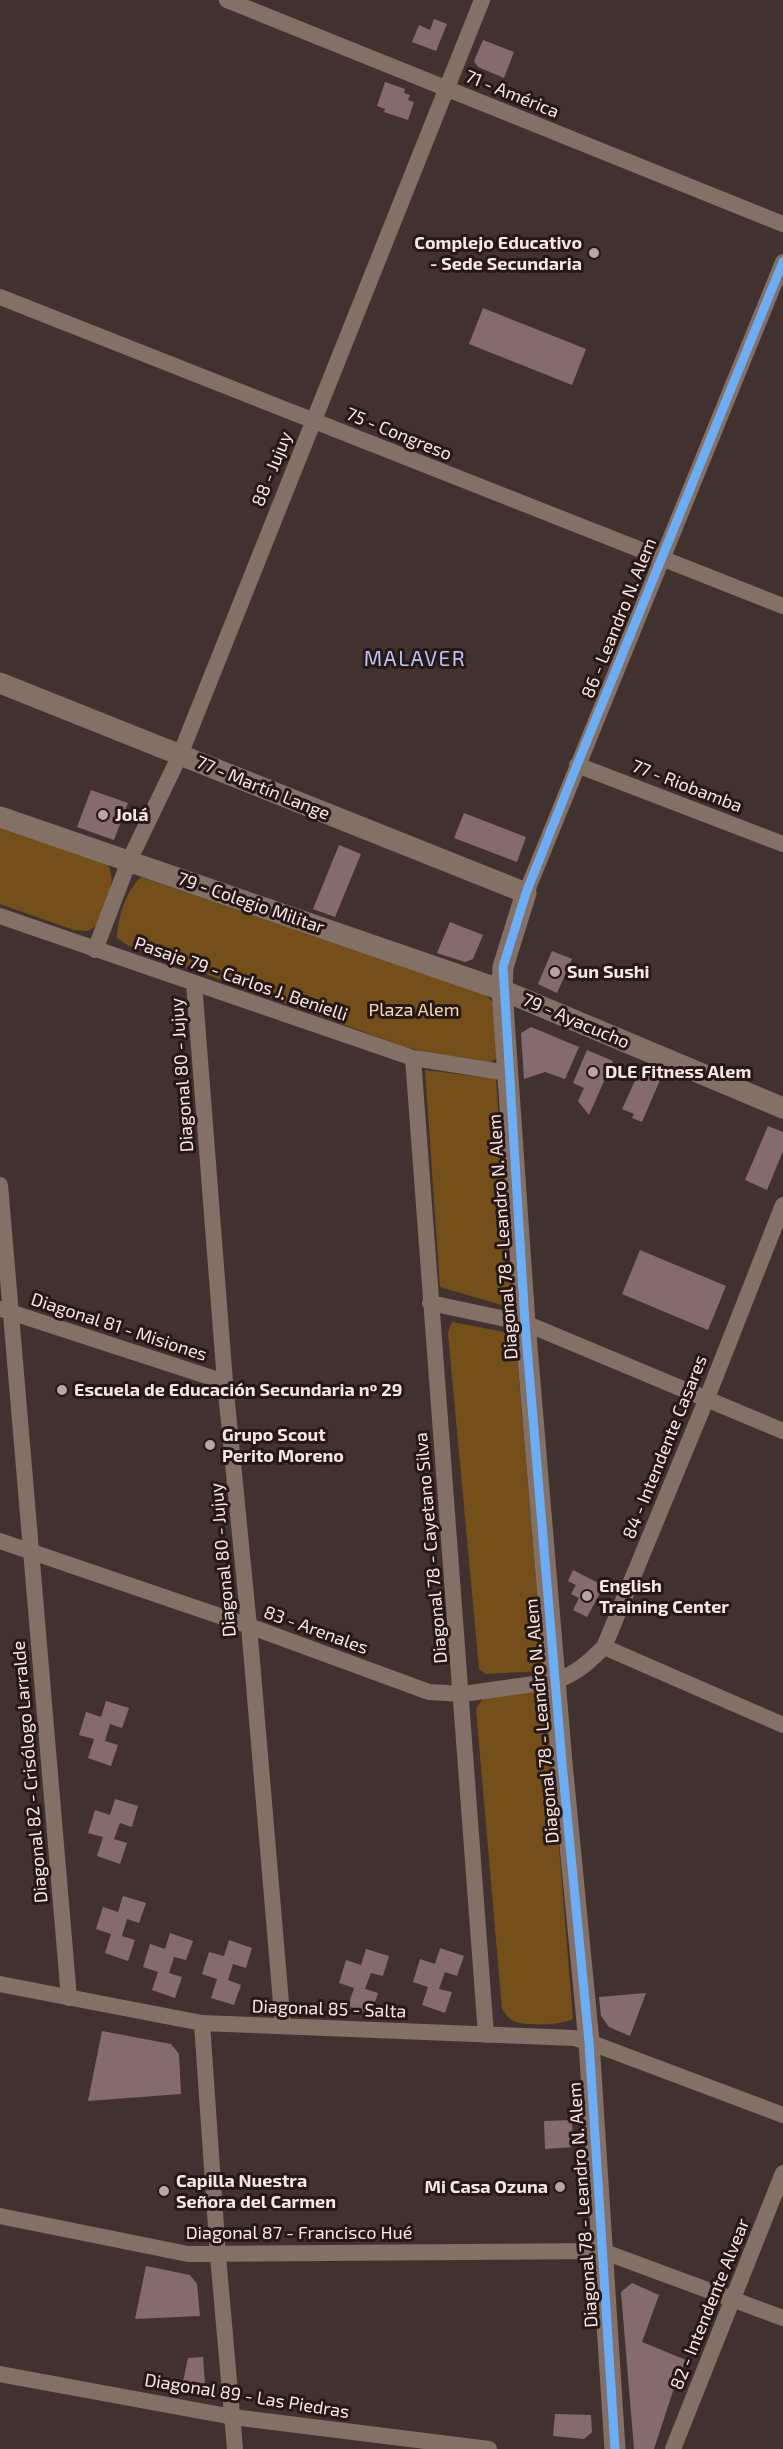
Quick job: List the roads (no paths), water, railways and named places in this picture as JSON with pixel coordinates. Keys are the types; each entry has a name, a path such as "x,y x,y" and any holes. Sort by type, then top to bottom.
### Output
{"street":[{"name":"71 - América","path":"226,0 783,224"},
{"name":"88 - Jujuy","path":"95,950 129,861 180,755 482,0"},
{"name":"86 - Leandro N. Alem","path":"502,990 502,967 526,893 783,262"},
{"name":"75 - Congreso","path":"0,297 783,606"},
{"name":"77 - Martín Lange","path":"0,682 526,893"},
{"name":"77 - Riobamba","path":"577,765 783,844"},
{"name":"79 - Colegio Militar","path":"0,817 502,990"},
{"name":"Pasaje 79 - Carlos J. Benielli","path":"0,916 413,1058 508,1073"},
{"name":"Diagonal 80 - Jujuy","path":"194,982 225,1382 249,1626 283,2026"},
{"name":"Diagonal 78 - Leandro N. Alem","path":"502,990 525,1323 576,1918 589,2042 615,2449"},
{"name":"79 - Ayacucho","path":"502,990 783,1108"},
{"name":"Diagonal 78 - Cayetano Silva","path":"413,1058 430,1303 463,1694 486,2035"},
{"name":"Diagonal 82 - Crisólogo Larralde","path":"0,1185 5,1310 30,1550 69,1998"},
{"name":"84 - Intendente Casares","path":"555,1681 570,1676 604,1647 707,1398 783,1205"},
{"path":"430,1303 525,1323 783,1431"},
{"name":"Diagonal 81 - Misiones","path":"5,1310 225,1382"},
{"name":"83 - Arenales","path":"0,1541 249,1626 429,1692 463,1694 555,1681"},
{"path":"604,1647 783,1725"},
{"name":"Diagonal 85 - Salta","path":"0,1984 201,2023 574,2038 783,2115"},
{"path":"201,2023 235,2449"},
{"name":"82 - Intendente Alvear","path":"673,2449 783,2174"},
{"name":"Diagonal 87 - Francisco Hué","path":"0,2216 188,2254 218,2256 602,2251"},
{"path":"602,2251 783,2318"},
{"name":"Diagonal 89 - Las Piedras","path":"0,2374 233,2417 489,2449"}],"place":[{"name":"Complejo Educativo - Sede Secundaria","path":"594,253"},
{"name":"Jolá","path":"103,815"},
{"name":"Sun Sushi","path":"555,972"},
{"name":"DLE Fitness Alem","path":"593,1072"},
{"name":"Escuela de Educación Secundaria nº 29","path":"62,1390"},
{"name":"Grupo Scout Perito Moreno","path":"210,1445"},
{"name":"English Training Center","path":"587,1596"},
{"name":"Mi Casa Ozuna","path":"560,2187"},
{"name":"Capilla Nuestra Señora del Carmen","path":"164,2191"}],"district":[{"name":"MALAVER","path":"415,659"}],"park label":[{"name":"Plaza Alem","path":"414,1010"}]}
